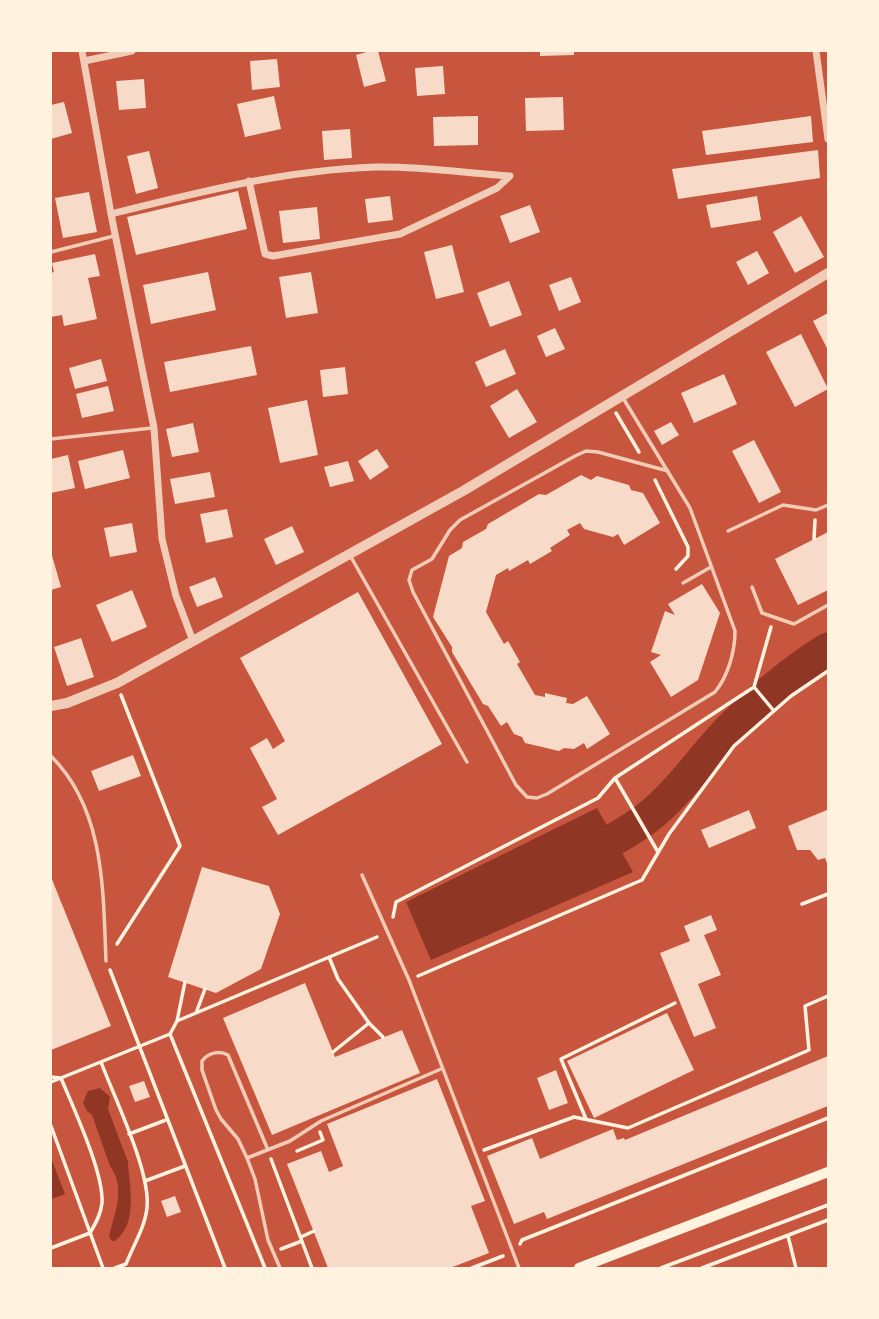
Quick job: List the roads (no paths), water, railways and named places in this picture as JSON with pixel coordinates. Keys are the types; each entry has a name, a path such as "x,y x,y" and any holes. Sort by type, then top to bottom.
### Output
{"main road":[{"path":"579,1268 828,1172"}],"street":[{"path":"82,51 154,428 162,539 176,596 193,641"},
{"path":"84,61 132,51"},
{"path":"816,51 828,139"},
{"path":"111,214 249,181 377,167 510,176 497,188 400,234 273,256 265,254 249,181"},
{"path":"51,706 67,703 117,683 463,491 828,273"}],"lane":[{"path":"51,253 116,236"},
{"path":"622,396 668,471 690,508 735,631 735,642 724,682 715,692 547,794 537,798 527,797 522,793 413,592 409,580 412,570 432,559 450,530 460,520 586,451 668,471"},
{"path":"51,439 154,428"},
{"path":"728,531 783,505 816,510 828,505"},
{"path":"349,554 467,762"},
{"path":"683,583 712,566"},
{"path":"752,587 762,613 794,624 828,605"},
{"path":"51,756 75,786 97,844 104,898 106,961"},
{"path":"362,875 390,932 519,1268"},
{"path":"268,1150 232,1062 223,1052 211,1054 202,1061 204,1078 221,1119 238,1139 247,1158 255,1179 268,1240 279,1268"},
{"path":"247,1158 290,1140 321,1121 441,1069"}],"waterway":[{"path":"577,858 613,840 647,818 669,798 751,708 788,677 828,649"}]}
